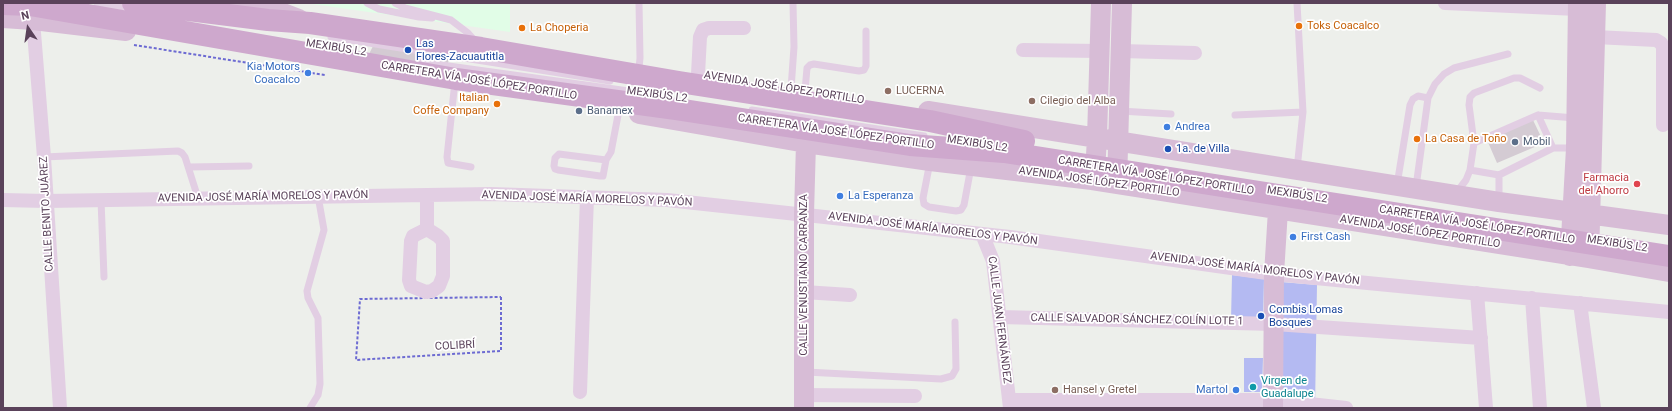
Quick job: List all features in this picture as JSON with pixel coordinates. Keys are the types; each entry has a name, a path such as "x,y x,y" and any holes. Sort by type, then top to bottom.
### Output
{"main road":[{"path":"234,3 271,6 317,29"},
{"path":"1101,3 1100,50 1107,160"},
{"path":"1107,160 1120,111 1122,3"},
{"name":"CARRETERA VÍA JOSÉ LÓPEZ PORTILLO","path":"3,4 307,53 456,79 676,109 910,145 1004,152 1669,256"},
{"path":"1580,234 1595,37 1584,5"},
{"path":"1580,234 1576,118 1584,5"},
{"name":"CARRETERA VÍA JOSÉ LÓPEZ PORTILLO","path":"133,9 268,20 317,29 481,48 561,61 689,78 930,121 1008,139 1669,242"},
{"path":"3,18 37,10"},
{"name":"AVENIDA JOSÉ LÓPEZ PORTILLO","path":"561,61 638,68 669,69 689,78 798,90 1107,160 1278,210 1580,234 1669,225"},
{"name":"AVENIDA JOSÉ LÓPEZ PORTILLO","path":"531,89 619,110 806,143 930,162 971,165 1107,160 1297,170 1416,188 1499,202 1580,234 1669,272"},
{"name":"CALLE VENUSTIANO CARRANZA","path":"804,402 804,214 806,143"},
{"path":"1273,404 1274,274 1278,210"}],"street":[{"path":"1445,3 1584,5"},
{"name":"CALLE BENITO JUÁREZ","path":"37,10 46,201 60,408"},
{"path":"689,78 703,30 709,28 744,28"},
{"path":"1595,37 1656,40 1661,43 1663,47 1663,125"},
{"path":"1023,50 1100,50"},
{"path":"1121,52 1195,53"},
{"name":"AVENIDA JOSÉ MARÍA MORELOS Y PAVÓN","path":"3,200 46,201 491,194 667,200 982,234 1274,274 1669,311"},
{"path":"427,195 427,229"},
{"path":"580,392 587,197"},
{"name":"CALLE JUAN FERNÁNDEZ","path":"982,234 993,261 1010,404"},
{"path":"804,292 850,295"},
{"path":"1477,293 1486,408"},
{"path":"1532,298 1540,408"},
{"path":"1580,303 1594,408"},
{"name":"CALLE SALVADOR SÁNCHEZ COLÍN LOTE 1","path":"1000,317 1274,324 1481,338"},
{"path":"804,402 916,396"},
{"path":"1010,404 1273,404 1346,408"}],"lane":[{"path":"97,3 273,28"},
{"path":"367,3 379,9 419,17 451,20"},
{"path":"395,3 405,8 451,20 468,33 481,48"},
{"path":"638,68 640,58 639,3"},
{"path":"793,3 794,47 798,90"},
{"path":"1297,3 1303,112 1297,170"},
{"path":"37,10 133,9"},
{"name":"MEXIBÚS L2","path":"317,29 649,91 416,61"},
{"path":"798,90 807,68 810,65 814,64 859,71 864,70 866,66 866,31"},
{"path":"1416,188 1428,98 1435,84 1444,74 1454,68 1508,54"},
{"path":"1455,195 1466,180 1470,170 1474,143 1469,105 1470,97 1474,93 1514,78 1520,78 1540,88"},
{"path":"456,79 447,157 448,163 471,167"},
{"path":"1396,186 1410,105 1413,99 1418,96 1428,98"},
{"path":"742,108 929,134 750,103"},
{"path":"606,160 559,154 555,158 554,166 555,169 558,170 600,176 605,173 606,160 611,152 619,110"},
{"path":"1120,111 1171,114"},
{"path":"1235,116 1303,112"},
{"path":"1474,143 1538,114 1576,118"},
{"path":"1538,114 1553,148"},
{"name":"MEXIBÚS L2","path":"969,138 1029,146"},
{"name":"MEXIBÚS L2","path":"959,141 1107,160 1580,234 1669,252"},
{"path":"1470,170 1499,175 1553,148 1576,148"},
{"path":"44,157 178,151 185,157 198,198"},
{"path":"930,162 922,198 924,204 929,207 956,211 961,210 964,205 971,165"},
{"path":"189,167 249,166"},
{"path":"1499,175 1499,202"},
{"path":"310,408 318,394 320,384 318,318 308,298 307,291 324,230 318,196"},
{"path":"101,200 104,277"},
{"path":"804,372 941,379 952,376 956,369 955,322"}],"path":[{"path":"127,44 331,76"},
{"name":"COLIBRÍ","path":"360,299 356,360 501,351 501,297"}],"shaded area":[{"path":"305,3 510,3 510,32"},
{"path":"1232,275 1264,279 1263,321 1231,320"},
{"path":"1281,282 1317,285 1315,408 1280,408"},
{"path":"1244,358 1263,358 1262,392 1244,392"}],"building":[{"path":"374,44 450,57 447,66 369,54"},
{"name":"Mobil","path":"1533,120 1544,143 1497,163 1487,140"}],"place":[{"name":"Toks Coacalco","path":"1299,26"},
{"name":"La Choperia","path":"522,28"},
{"name":"Las Flores-Zacuautitla","path":"408,50"},
{"name":"Kia Motors Coacalco","path":"308,73"},
{"name":"LUCERNA","path":"888,91"},
{"name":"Cilegio del Alba","path":"1032,101"},
{"name":"Italian Coffe Company","path":"497,104"},
{"name":"Banamex","path":"579,111"},
{"name":"Andrea","path":"1167,127"},
{"name":"La Casa de Toño","path":"1417,139"},
{"name":"Mobil","path":"1515,142"},
{"name":"1a. de Villa","path":"1168,149"},
{"name":"Farmacia del Ahorro","path":"1637,184"},
{"name":"La Esperanza","path":"840,196"},
{"name":"First Cash","path":"1293,237"},
{"name":"Combis Lomas Bosques","path":"1261,316"},
{"name":"Virgen de Guadalupe","path":"1253,387"},
{"name":"Hansel y Gretel","path":"1055,390"},
{"name":"Martol","path":"1236,390"}]}
